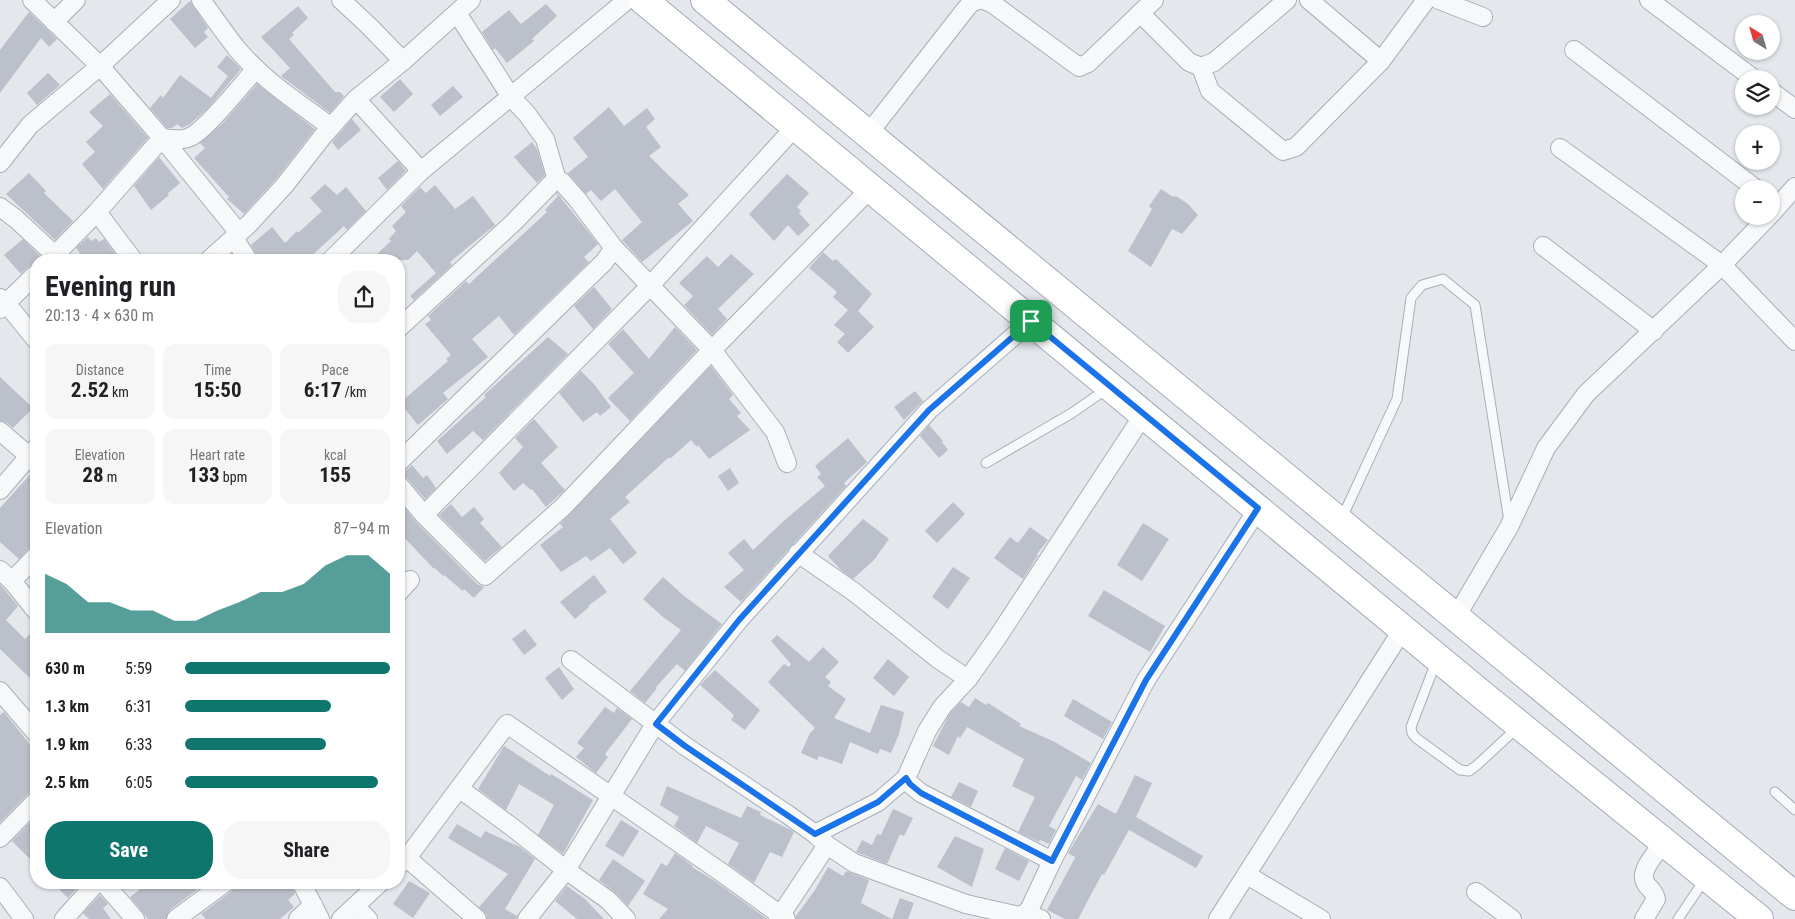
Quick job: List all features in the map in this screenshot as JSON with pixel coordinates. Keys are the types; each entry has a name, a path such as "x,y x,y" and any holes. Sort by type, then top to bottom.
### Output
{"main road":[{"path":"643,0 1520,725 1759,919"},
{"path":"705,0 1795,896"}],"street":[{"path":"32,0 100,66 162,138 236,236 245,254"},
{"path":"54,22 76,0"},
{"path":"0,163 30,125 100,66 171,0"},
{"path":"201,0 238,50 256,69 280,90 331,127"},
{"path":"341,0 403,61"},
{"path":"216,254 236,236 284,186 356,99 403,61 471,0"},
{"path":"337,254 421,171 627,0"},
{"path":"868,134 966,10 978,0"},
{"path":"984,0 993,4 1079,66 1088,63 1154,0"},
{"path":"1140,13 1189,62 1201,67 1214,62 1286,0"},
{"path":"1309,0 1381,61"},
{"path":"1201,67 1210,91 1284,150 1296,147 1381,61 1426,0"},
{"path":"1439,0 1483,17"},
{"path":"1649,0 1742,70"},
{"path":"457,13 511,97 527,114 545,139 557,180 561,181 577,199 614,248 712,350 775,432 787,463"},
{"path":"1574,50 1744,180"},
{"path":"162,138 184,139 192,136 203,127 256,69"},
{"path":"1780,98 1795,109"},
{"path":"356,99 421,171"},
{"path":"424,515 650,286 796,126"},
{"path":"55,254 97,212 162,138"},
{"path":"1560,148 1722,266 1795,341"},
{"path":"405,322 557,180"},
{"path":"1780,202 1795,187"},
{"path":"405,492 424,515 485,576 563,507 712,350 871,188"},
{"path":"0,207 16,218 49,254"},
{"path":"97,212 128,254"},
{"path":"1456,617 1509,527 1546,448 1586,394 1722,266 1759,225"},
{"path":"1543,246 1654,331"},
{"path":"405,456 604,262 614,248"},
{"path":"30,279 2,304 30,334"},
{"path":"527,919 566,870 656,724 739,620 929,410 1031,321"},
{"path":"405,858 460,789 507,724 781,918 821,840 878,802 906,778 927,731 942,707 968,679 997,638 1144,414"},
{"path":"0,431 30,450"},
{"path":"0,490 30,455"},
{"path":"571,660 685,746 854,863 966,904 1030,917 1052,861 1146,680 1258,508"},
{"path":"798,553 854,592 938,660 968,679"},
{"path":"30,560 6,576 30,605"},
{"path":"1218,919 1404,629"},
{"path":"0,691 30,726"},
{"path":"906,778 921,793 1052,861"},
{"path":"460,789 512,826 566,870 608,900 626,919"},
{"path":"0,838 30,807"},
{"path":"1644,919 1656,899 1654,891 1646,883 1644,870 1664,842"},
{"path":"405,863 476,919"},
{"path":"1248,875 1321,919"},
{"path":"0,887 24,919"},
{"path":"64,919 91,889"},
{"path":"109,889 135,919"},
{"path":"176,919 217,889"},
{"path":"298,919 316,912 304,889"},
{"path":"342,919 373,889"},
{"path":"1476,892 1512,919"},
{"path":"355,906 368,919"}],"lane":[{"path":"1340,522 1397,399 1411,298 1422,285 1443,279 1475,305 1509,527"},
{"path":"986,463 1072,413 1110,386"},
{"path":"1438,657 1411,727 1416,738 1460,770 1469,771 1520,725"},
{"path":"1775,792 1795,810"},
{"path":"1678,919 1707,877"}],"building":[{"path":"190,1 208,28 204,32 208,37 195,48 170,19"},
{"path":"546,4 557,16 532,39 534,41 507,63 495,48 493,50 482,32 509,10 521,24"},
{"path":"298,6 308,18 292,33 294,35 289,39 335,92 340,92 344,96 330,113 281,76 290,68 261,37"},
{"path":"29,12 57,39 49,47 41,38 0,93 0,50"},
{"path":"227,55 241,69 207,109 190,124 182,128 177,124 172,128 167,128 150,108 161,95 163,98 180,75 211,98 228,76 217,67"},
{"path":"48,73 60,85 37,105 27,93"},
{"path":"400,79 413,94 394,112 380,97"},
{"path":"257,84 315,129 276,179 244,214 227,199 229,197 194,158 205,148 200,143 222,124"},
{"path":"453,86 463,97 440,116 431,105"},
{"path":"110,94 148,138 103,189 82,164 95,152 86,142 103,126 89,112"},
{"path":"609,107 624,126 647,108 655,119 646,127 661,147 649,156 689,195 678,204 693,221 642,262 622,240 642,222 615,189 601,201 591,190 586,194 568,173 588,157 573,138"},
{"path":"352,119 361,130 338,150 332,142"},
{"path":"532,142 537,149 545,175 537,183 514,157"},
{"path":"159,157 180,183 151,210 134,186"},
{"path":"398,161 406,171 387,190 378,178"},
{"path":"29,173 46,191 44,193 73,221 55,240 6,194"},
{"path":"787,174 809,193 797,207 801,211 799,213 810,225 798,236 788,225 774,241 749,214"},
{"path":"325,184 337,195 346,187 366,211 347,230 344,226 314,254 256,254 251,245 272,227 285,243 322,211 310,198"},
{"path":"435,185 455,209 473,196 495,225 450,262 452,265 414,300 410,296 436,273 417,251 408,260 405,260 405,254 377,254 391,241 389,239 396,231 392,226 406,212 401,206 420,187 426,193"},
{"path":"1161,189 1188,204 1198,215 1182,234 1172,229 1151,267 1128,251 1152,209 1149,206"},
{"path":"557,193 598,244 584,257 589,262 514,335 499,316 472,339 488,357 443,393 448,399 418,425 405,409 405,399 448,361 446,359 451,355 425,324 431,320 428,316 466,281 469,284 547,212 545,210 558,196"},
{"path":"88,237 91,241 96,238 99,242 104,239 115,254 80,254 76,248"},
{"path":"23,239 38,254 30,254 30,266 21,274 4,255"},
{"path":"823,252 833,261 836,259 872,294 858,311 874,327 848,353 837,342 845,334 834,325 848,310 833,297 837,292 809,268"},
{"path":"731,254 754,274 718,309 727,319 712,335 684,305 693,296 679,283 707,256 718,267"},
{"path":"594,287 612,309 593,329 574,306"},
{"path":"675,327 697,350 630,421 608,398 634,373 608,344 623,329 649,359"},
{"path":"548,337 568,354 483,440 473,431 447,454 437,441"},
{"path":"711,366 733,395 729,399 741,413 737,416 750,430 709,459 698,445 697,447 691,440 625,497 630,502 610,519 637,553 623,564 610,548 591,561 586,556 561,572 540,545 563,527 560,524"},
{"path":"581,371 594,384 611,407 600,416 597,412 583,422 559,393"},
{"path":"0,377 30,405 30,411 13,428 7,423 0,421"},
{"path":"915,391 923,401 904,420 894,407"},
{"path":"534,419 558,447 541,463 565,490 546,507 532,489 523,483 514,491 499,473 523,447 515,438"},
{"path":"929,425 948,450 939,458 920,436"},
{"path":"848,438 867,462 844,483 846,486 741,602 724,587 744,570 728,553 744,539 753,550 825,486 817,477 821,474 815,466"},
{"path":"412,465 423,478 427,475 436,488 425,499 405,477 405,471"},
{"path":"730,468 739,483 728,491 718,476"},
{"path":"30,475 30,548 19,559 0,542 0,508"},
{"path":"953,502 965,514 937,543 925,531"},
{"path":"451,504 462,517 474,507 484,519 480,523 502,547 485,561 439,515"},
{"path":"405,508 477,584 484,587 474,598 434,569 405,538"},
{"path":"863,519 889,539 874,560 853,579 842,571 828,556"},
{"path":"1143,523 1169,539 1142,581 1117,565"},
{"path":"1030,527 1048,540 1037,554 1023,579 994,558 1010,537 1018,543"},
{"path":"953,567 970,578 948,609 932,597"},
{"path":"594,575 607,592 588,606 575,619 560,602"},
{"path":"663,577 684,596 722,624 685,671 677,664 656,687 645,703 630,691 681,630 643,599"},
{"path":"0,584 18,606 6,620 25,639 30,634 30,678 0,649"},
{"path":"1104,590 1165,626 1150,652 1088,616"},
{"path":"525,629 537,645 524,655 512,639"},
{"path":"777,635 809,662 823,647 839,662 825,677 831,682 828,686 846,699 834,718 870,733 881,705 904,712 899,734 891,753 880,749 878,754 850,742 842,764 819,756 817,760 801,753 810,733 815,728 768,682 784,664 789,667 791,664 771,641"},
{"path":"888,659 909,677 894,696 873,678"},
{"path":"559,667 574,689 562,700 545,678"},
{"path":"715,670 760,710 745,730 731,720 734,715 700,685"},
{"path":"975,698 986,705 988,703 1021,724 1019,726 1053,741 1091,763 1082,780 1076,776 1049,826 1056,830 1049,844 1040,840 1039,842 1018,832 1035,797 1012,786 1024,759 967,727 960,738 958,736 949,755 933,746 950,713 961,702 969,707"},
{"path":"1073,699 1112,722 1103,739 1064,716"},
{"path":"605,707 614,713 617,708 632,719 605,754 608,757 596,773 576,757 584,748 577,743"},
{"path":"4,712 30,744 30,793 0,823 0,715"},
{"path":"504,746 550,776 551,774 593,800 563,854 538,835 554,805 519,784 506,810 478,789"},
{"path":"1135,775 1152,783 1136,817 1203,856 1196,868 1129,830 1104,875 1102,874 1078,919 1065,919 1047,910 1075,858 1068,853 1098,804 1116,814"},
{"path":"959,782 978,791 971,807 951,797"},
{"path":"667,786 741,818 747,806 761,812 760,815 791,830 794,832 782,857 770,852 754,883 728,864 739,843 706,826 697,843 674,826 679,817 660,805"},
{"path":"893,809 913,818 904,836 900,834 887,864 856,852 862,840 872,845 877,834 881,835"},
{"path":"621,820 639,831 623,857 605,846"},
{"path":"30,822 30,859 12,841"},
{"path":"457,824 481,838 485,831 520,847 535,859 505,909 517,916 517,919 487,919 487,915 479,907 508,874 448,838"},
{"path":"955,836 984,849 972,887 937,867"},
{"path":"1005,848 1029,861 1019,881 995,869"},
{"path":"675,853 767,919 659,919 668,909 643,894 661,863 667,866"},
{"path":"613,859 645,881 628,906 616,893 599,880"},
{"path":"828,867 843,876 846,871 869,880 861,903 892,919 796,919 796,916 815,890"},
{"path":"409,881 430,893 413,918 393,904"},
{"path":"567,886 585,899 604,919 577,919 555,901"},
{"path":"59,889 76,889 68,898"},
{"path":"140,889 198,889 170,910 166,919 148,919 130,897"},
{"path":"233,889 293,889 295,894 288,900 294,907 280,919 206,919 201,914"},
{"path":"100,895 108,904 103,908 111,919 89,919 83,913"},
{"path":"900,898 914,903 908,919 892,919"}],"route":[{"path":"1031,321 1258,508 1146,680 1052,861 921,793 906,778 878,802 815,834 685,746 656,724 739,620 929,410 1031,321"}]}
